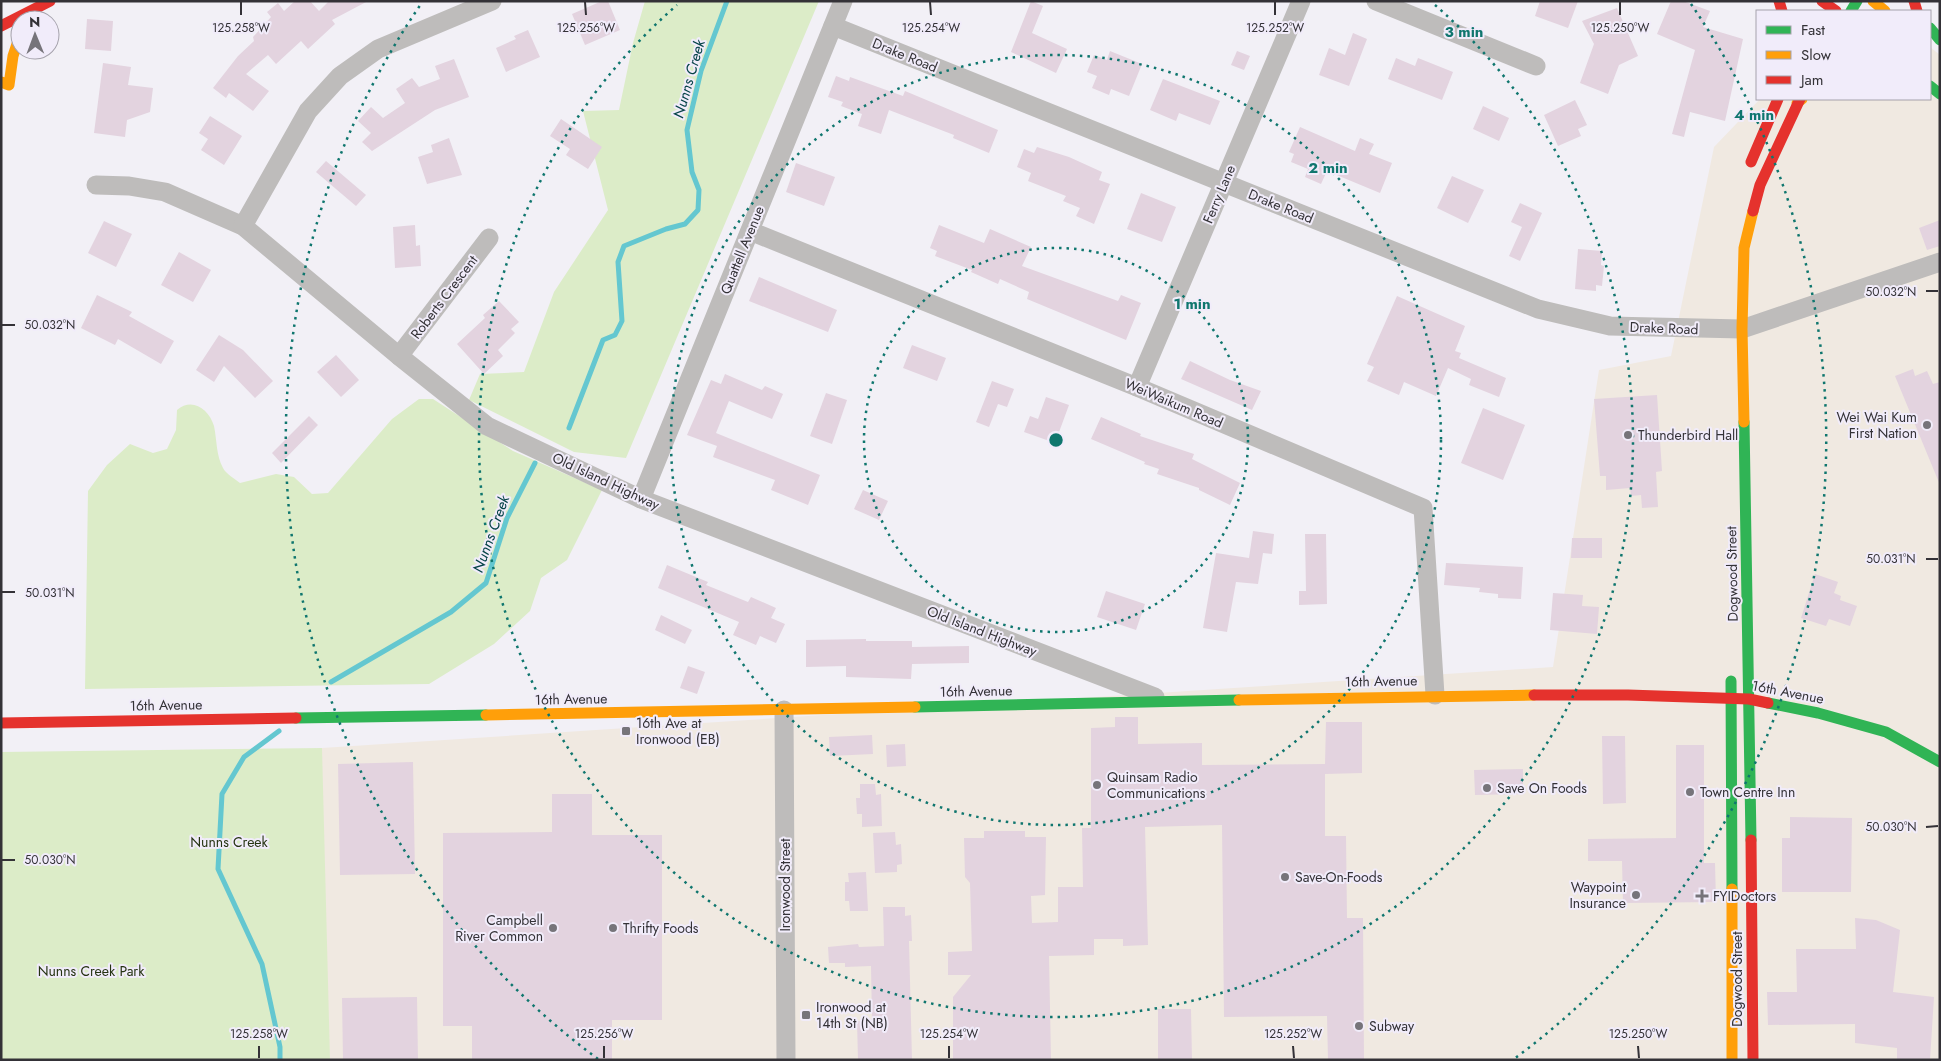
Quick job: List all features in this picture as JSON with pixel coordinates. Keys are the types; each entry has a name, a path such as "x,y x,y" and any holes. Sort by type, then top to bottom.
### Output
{"street":[{"path":"41,10 51,1"},
{"path":"1,26 51,1"},
{"path":"243,226 308,111 340,76 378,49 492,1"},
{"name":"Quattell Avenue","path":"641,499 843,1"},
{"name":"Ferry Lane","path":"1137,387 1300,1"},
{"path":"1376,1 1536,66"},
{"path":"1873,1 1884,10"},
{"name":"Drake Road","path":"833,26 1538,309 1610,326 1731,327"},
{"path":"1931,32 1935,46"},
{"path":"4,79 11,60"},
{"path":"1746,175 1778,100"},
{"name":"Dogwood Street","path":"1753,1060 1750,699 1731,327 1744,248 1760,185 1800,100"},
{"name":"Old Island Highway","path":"96,185 129,186 165,192 243,226 399,356 487,426 641,499 1166,702"},
{"name":"WeiWaikum Road","path":"750,231 1137,387 1423,508 1434,695"},
{"name":"Roberts Crescent","path":"399,356 489,238"},
{"path":"1731,327 1940,262"},
{"name":"Dogwood Street","path":"1730,664 1732,1060"},
{"name":"16th Avenue","path":"1,723 784,710 1434,695 1628,695 1750,699 1818,712 1886,732 1940,762"},
{"name":"Ironwood Street","path":"784,710 786,1060"}],"shaded area":[{"path":"1931,48 1940,55 1940,1060 309,1060 322,748 1553,667 1599,370 1671,356 1714,147 1759,100 1931,100"}],"green space":[{"path":"645,1 819,1 626,458 574,452 469,400 480,374 524,372 554,292 608,210 583,111 619,110 633,43"},
{"path":"419,399 433,399 513,451 602,490 567,560 541,578 530,611 494,644 429,684 85,689 88,491 107,465 130,444 153,453 167,449 176,430 177,410 183,406 194,405 204,410 212,420 218,453 223,468 240,483 276,474 294,477 312,494 328,493 392,419"},
{"name":"Nunns Creek Park","path":"322,748 330,1060 1,1060 1,752"}],"building":[{"path":"295,1 310,1 319,11 329,1 368,1 332,20 335,24 308,49 301,41 276,64 268,55 246,74 269,91 253,111 229,93 226,98 213,88 238,56 254,41 253,37 271,17 267,12 278,3 284,11"},
{"path":"602,1 608,1 620,30 585,45 572,14"},
{"path":"1031,1 1043,6 1032,33 1067,49 1056,73 1011,52"},
{"path":"1540,1 1578,1 1568,28 1535,16"},
{"path":"1671,1 1683,1 1710,11 1703,27 1743,39 1725,121 1690,112 1684,137 1672,134 1695,50 1657,34"},
{"path":"1617,8 1638,56 1619,65 1608,94 1580,83 1594,44 1582,21"},
{"path":"87,19 113,21 111,51 85,49"},
{"path":"528,30 540,57 506,72 496,48 516,39 514,36"},
{"path":"1353,33 1367,39 1349,86 1319,75 1329,48 1345,55"},
{"path":"1110,51 1142,64 1129,96 1111,89 1109,95 1092,88 1097,76 1087,72 1094,55 1107,60"},
{"path":"1237,51 1250,56 1244,70 1231,65"},
{"path":"1396,58 1415,66 1418,58 1453,72 1442,100 1388,79"},
{"path":"454,59 469,97 435,110 372,151 362,142 371,133 358,121 371,107 383,118 405,103 396,89 412,78 419,87 440,79 435,66"},
{"path":"103,63 131,67 128,85 153,88 150,112 127,120 125,137 94,133"},
{"path":"836,76 849,81 850,77 903,96 905,91 998,130 989,153 953,138 954,135 889,110 881,134 858,126 862,114 841,106 843,102 828,97"},
{"path":"1163,79 1220,101 1210,125 1179,113 1176,121 1150,110"},
{"path":"1575,100 1587,125 1578,129 1581,136 1558,146 1544,115"},
{"path":"1483,106 1509,118 1499,141 1473,129"},
{"path":"210,116 242,136 224,165 201,150 208,139 199,133"},
{"path":"561,119 602,147 588,169 566,155 570,149 550,136"},
{"path":"1300,127 1355,151 1360,138 1374,144 1369,154 1392,163 1380,193 1327,171 1321,184 1305,177 1308,169 1291,162 1294,154 1289,152"},
{"path":"449,138 462,175 427,184 418,157 433,152 431,145"},
{"path":"1037,147 1069,157 1102,172 1099,180 1110,184 1094,224 1076,216 1080,208 1063,201 1066,196 1028,181 1031,173 1017,167 1024,149 1034,153"},
{"path":"326,161 366,195 356,206 316,172"},
{"path":"796,163 835,177 824,206 786,192"},
{"path":"1452,176 1484,190 1468,223 1437,208"},
{"path":"1141,193 1176,207 1162,242 1127,229"},
{"path":"1520,203 1542,213 1520,261 1509,256 1522,227 1511,222"},
{"path":"1940,220 1940,246 1927,250 1919,228"},
{"path":"104,221 132,234 116,267 88,253"},
{"path":"415,225 416,246 420,245 421,266 395,268 393,227"},
{"path":"939,225 984,243 990,229 1031,247 1022,266 1118,301 1121,295 1141,303 1126,340 1027,299 1029,292 1000,279 998,284 971,272 972,270 935,256 937,251 930,248"},
{"path":"1578,249 1602,251 1601,265 1604,266 1602,286 1596,285 1596,291 1575,289"},
{"path":"179,252 211,270 193,302 161,285"},
{"path":"759,277 837,310 828,332 749,301"},
{"path":"97,295 132,312 129,316 174,341 161,364 118,339 115,345 81,328"},
{"path":"1397,296 1465,326 1455,351 1461,353 1459,358 1506,378 1499,397 1469,385 1471,379 1448,368 1436,396 1404,382 1399,395 1367,381 1374,367 1367,364"},
{"path":"499,301 519,322 511,329 515,333 498,350 503,356 484,374 457,344 485,318 483,315"},
{"path":"219,335 243,350 273,381 255,398 224,366 214,382 196,370"},
{"path":"912,345 946,358 937,381 903,368"},
{"path":"336,355 359,380 341,397 317,372"},
{"path":"1190,361 1230,380 1261,391 1252,410 1181,379"},
{"name":"Wei Wai Kum First Nation","path":"1913,369 1915,376 1927,371 1933,384 1940,382 1940,485 1895,376"},
{"path":"725,374 762,390 765,386 783,394 772,419 729,401 716,433 820,475 808,505 771,490 775,480 713,457 717,446 687,435 711,380 721,384"},
{"path":"992,381 1014,389 1007,407 998,404 989,427 976,422"},
{"path":"826,393 847,400 832,444 810,436"},
{"name":"Thunderbird Hall","path":"1657,395 1662,471 1656,472 1658,507 1642,508 1641,495 1631,496 1630,488 1606,490 1606,476 1600,476 1594,399"},
{"path":"1046,397 1069,405 1055,443 1024,432 1030,416 1038,419"},
{"path":"1483,408 1525,425 1503,480 1461,463"},
{"path":"309,416 318,425 281,463 272,453"},
{"path":"1101,417 1141,434 1140,436 1194,454 1192,459 1240,483 1230,505 1199,490 1199,488 1157,474 1159,469 1091,439"},
{"path":"863,490 888,501 879,520 854,509"},
{"path":"1253,531 1274,534 1272,554 1263,553 1258,584 1236,582 1227,632 1203,628 1216,553 1249,558"},
{"path":"1305,534 1326,534 1327,604 1299,605 1299,591 1306,591"},
{"path":"1572,538 1602,538 1602,558 1571,558"},
{"path":"1446,563 1523,567 1521,599 1498,598 1498,594 1479,592 1480,588 1444,585"},
{"path":"667,565 708,582 706,585 748,602 751,597 776,608 771,618 785,624 776,643 760,636 756,645 733,635 739,622 658,588"},
{"path":"1815,574 1838,582 1834,593 1841,596 1840,600 1857,606 1850,626 1829,619 1826,626 1801,618"},
{"path":"1106,591 1145,604 1136,630 1097,617"},
{"path":"1553,593 1583,595 1582,606 1599,607 1597,634 1550,630"},
{"path":"661,615 692,630 685,644 655,630"},
{"path":"866,639 866,641 912,641 912,647 969,646 969,663 912,664 911,679 846,677 846,666 806,667 806,640"},
{"path":"688,666 705,672 697,694 680,688"},
{"path":"1115,717 1138,717 1138,744 1202,743 1202,765 1325,764 1326,722 1362,722 1362,773 1325,774 1325,836 1346,836 1347,918 1363,918 1364,1060 1328,1060 1327,1016 1224,1017 1222,825 1145,827 1148,945 1123,946 1123,939 1094,939 1094,955 1049,956 1051,1059 953,1060 953,997 971,975 948,975 948,952 972,951 970,883 965,877 964,838 984,838 984,831 1025,831 1025,837 1046,837 1045,895 1031,896 1032,923 1058,922 1058,887 1083,887 1082,828 1091,828 1091,728 1115,727"},
{"path":"872,735 873,754 830,756 829,737"},
{"path":"1602,736 1625,736 1626,803 1603,804"},
{"path":"905,744 906,766 887,767 886,745"},
{"path":"1676,745 1704,745 1704,863 1715,863 1716,902 1623,903 1622,861 1588,861 1588,839 1676,838"},
{"path":"413,762 415,874 340,875 338,764"},
{"path":"1523,769 1523,794 1475,795 1474,770"},
{"path":"860,784 875,784 876,795 881,794 882,826 862,827 862,814 857,814 856,798 860,798"},
{"name":"Campbell River Common","path":"552,794 592,794 592,835 662,835 662,1020 612,1020 612,1060 472,1060 472,1026 443,1026 443,833 552,832"},
{"path":"1790,817 1852,818 1851,892 1782,892 1782,838 1790,838"},
{"path":"895,832 896,845 901,844 902,864 897,865 897,872 875,873 873,833"},
{"path":"866,872 868,911 850,911 849,901 845,901 845,882 849,882 848,873"},
{"path":"883,907 905,907 905,916 911,915 912,941 909,941 912,1060 858,1060 857,1021 872,1021 871,966 845,967 845,963 829,963 828,947 858,944 859,947 884,946"},
{"path":"1855,918 1876,920 1900,930 1893,992 1934,997 1930,1060 1897,1060 1897,1048 1855,1043 1855,1024 1768,1025 1767,992 1797,992 1796,949 1856,949"},
{"path":"417,997 418,1060 343,1060 342,998"},
{"path":"1158,1009 1191,1009 1192,1059 1158,1059"}],"waterway":[{"name":"Nunns Creek","path":"569,428 603,340 615,335 622,321 618,262 624,246 666,229 685,224 698,210 699,190 692,172 687,130 701,71 727,1"},
{"name":"Nunns Creek","path":"331,682 451,612 486,583 507,518 535,463"},
{"name":"Nunns Creek","path":"279,731 244,757 222,794 218,869 262,964 280,1047 280,1060"}],"traffic: fast":[{"path":"1852,10 1857,1"},
{"path":"1931,29 1940,40"},
{"path":"1931,87 1940,94"},
{"path":"1744,422 1751,840"},
{"path":"1731,681 1732,889"},
{"path":"915,707 1239,700"},
{"path":"1768,703 1818,713 1886,732 1940,762"},
{"path":"296,718 486,715"}],"traffic: slow":[{"path":"1873,1 1884,10"},
{"path":"1,82 9,85 12,60"},
{"path":"1797,103 1801,100"},
{"path":"1744,422 1742,329 1744,248 1753,211"},
{"path":"1239,700 1534,695"},
{"path":"486,715 915,707"},
{"path":"1732,889 1732,1060"}],"traffic: jam":[{"path":"1,26 50,1"},
{"path":"1779,1 1782,10"},
{"path":"1822,1 1835,10"},
{"path":"1914,1 1917,10"},
{"path":"1751,162 1778,100"},
{"path":"1753,211 1760,185 1800,100"},
{"path":"1534,695 1628,695 1749,699 1768,703"},
{"path":"1,723 296,718"},
{"path":"1751,840 1753,1060"}],"place":[{"name":"Wei Wai Kum First Nation","path":"1927,425"},
{"name":"Thunderbird Hall","path":"1628,435"},
{"name":"16th Ave at Ironwood (EB)","path":"626,731"},
{"name":"Quinsam Radio Communications","path":"1097,785"},
{"name":"Save On Foods","path":"1487,788"},
{"name":"Town Centre Inn","path":"1690,792"},
{"name":"Save-On-Foods","path":"1285,877"},
{"name":"Waypoint Insurance","path":"1636,895"},
{"name":"FYIDoctors","path":"1702,896"},
{"name":"Campbell River Common","path":"553,928"},
{"name":"Thrifty Foods","path":"613,928"},
{"name":"Ironwood at 14th St (NB)","path":"806,1015"},
{"name":"Subway","path":"1359,1026"}]}
